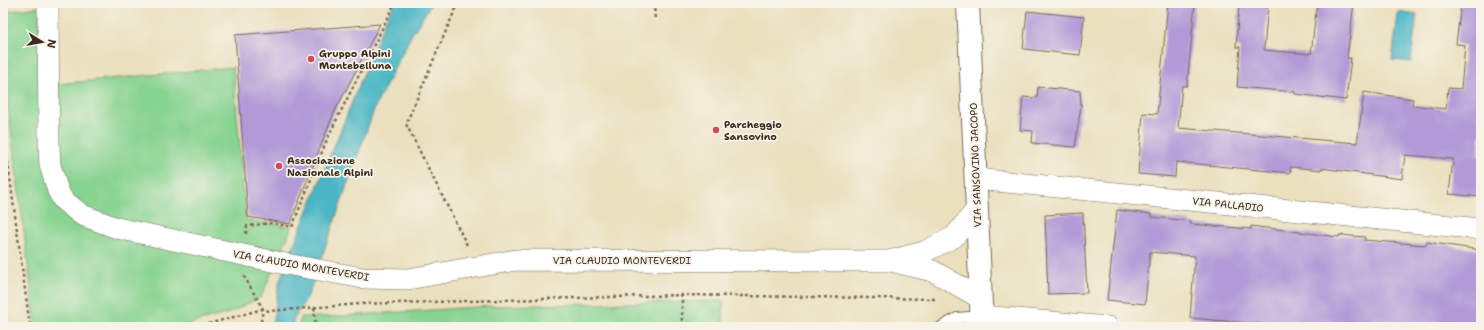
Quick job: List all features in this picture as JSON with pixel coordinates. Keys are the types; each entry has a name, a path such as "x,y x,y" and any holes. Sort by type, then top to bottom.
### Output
{"street":[{"name":"VIA CLAUDIO MONTEVERDI","path":"48,3 50,165 53,179 63,200 82,215 117,228 286,264 363,278 408,279 516,260 891,261 933,271 981,314"},
{"name":"VIA SANSOVINO JACOPO","path":"968,3 981,314"},
{"name":"VIA PALLADIO","path":"976,180 1481,229"},
{"name":"VIA CLAUDIO MONTEVERDI","path":"891,261 924,252 954,237 977,209"},
{"path":"981,314 1108,327"}],"lane":[{"path":"941,327 957,318 981,314"}],"path":[{"path":"3,4 8,3"},
{"path":"245,241 247,226 272,223 292,227 328,138 395,3"},
{"path":"458,3 406,124 473,257 475,267"},
{"path":"654,3 655,20"},
{"path":"3,126 30,327"},
{"path":"243,274 263,309 260,327"},
{"path":"198,327 263,309 269,311 360,304 682,296 943,299"},
{"path":"682,296 682,327"},
{"path":"314,308 316,327"}],"green space":[{"path":"38,7 46,85 233,67 246,220 292,227 261,297 229,313 178,327 36,327 3,67 3,12"},
{"path":"723,301 723,327 298,327 301,317 326,317 491,306"}],"water":[{"path":"394,3 432,3 412,34 375,107 308,296 294,319 292,327 272,327 279,283 286,264 385,21"},
{"path":"1398,12 1417,15 1411,62 1392,60"}],"building":[{"path":"1168,3 1195,3 1187,86 1182,86 1178,128 1357,143 1364,92 1413,99 1412,105 1446,109 1448,88 1461,89 1465,45 1456,44 1461,3 1481,3 1481,130 1478,156 1481,156 1481,197 1449,194 1453,159 1405,155 1402,179 1321,168 1321,170 1291,167 1290,173 1176,162 1175,177 1138,174 1143,113 1157,114"},
{"path":"1239,3 1268,3 1264,50 1311,54 1317,3 1354,3 1347,58 1351,58 1346,100 1295,94 1295,92 1237,87 1240,47 1236,47"},
{"path":"1027,11 1084,17 1080,55 1023,49"},
{"name":"Associazione Nazionale Alpini","path":"380,24 333,115 290,224 248,217 235,35"},
{"path":"1038,87 1080,91 1081,105 1075,147 1032,143 1033,131 1020,130 1023,97 1037,98"},
{"path":"1117,210 1151,214 1151,217 1190,221 1190,224 1251,229 1251,226 1339,237 1339,235 1365,237 1364,240 1426,245 1426,242 1481,250 1481,327 1295,327 1190,318 1195,256 1150,252 1145,304 1107,300"},
{"path":"1083,213 1087,293 1048,294 1045,215"}],"place":[{"name":"Gruppo Alpini Montebelluna","path":"311,59"},
{"name":"Parcheggio Sansovino","path":"716,130"},
{"name":"Associazione Nazionale Alpini","path":"279,166"}]}
